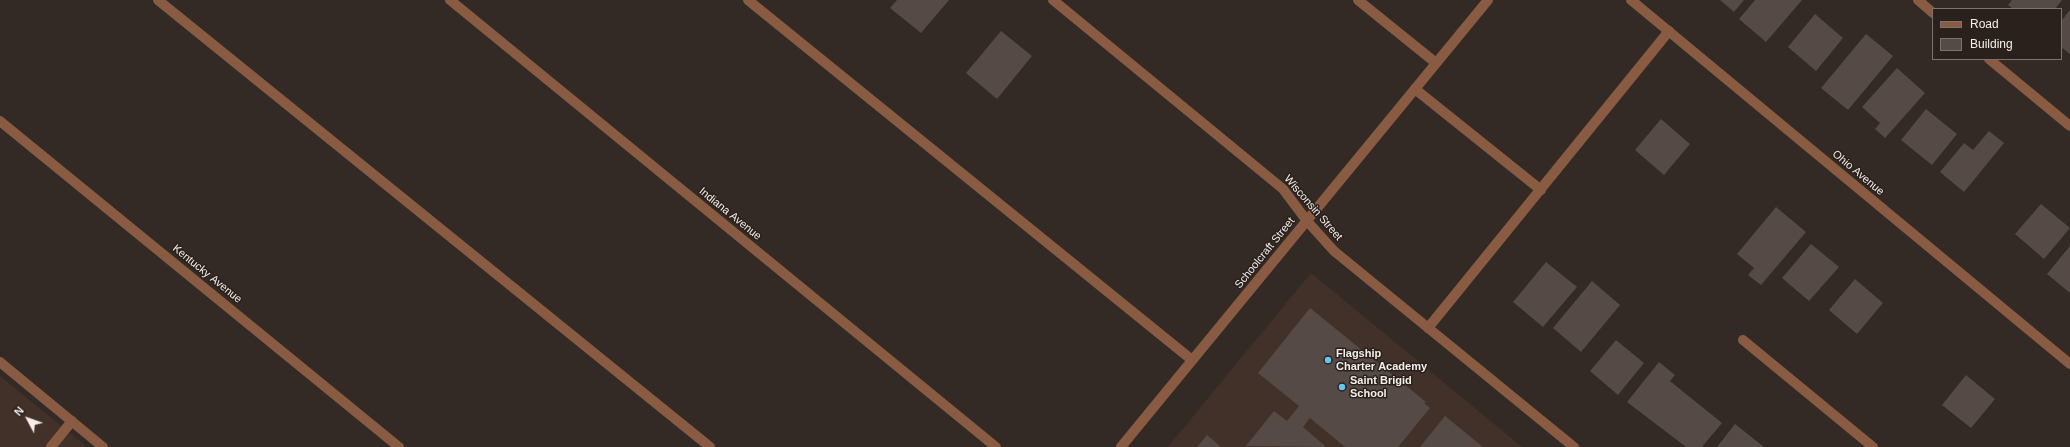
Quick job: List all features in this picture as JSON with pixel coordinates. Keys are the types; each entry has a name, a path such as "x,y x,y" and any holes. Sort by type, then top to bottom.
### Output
{"street":[{"path":"158,0 710,447"},
{"name":"Indiana Avenue","path":"450,0 996,447"},
{"path":"748,0 1192,360"},
{"name":"Wisconsin Street","path":"1052,0 1283,189 1306,221 1334,251 1574,447"},
{"path":"1358,0 1436,64"},
{"name":"Schoolcraft Street","path":"1121,447 1488,0"},
{"name":"Ohio Avenue","path":"1632,0 2070,364"},
{"path":"1918,0 1932,12"},
{"path":"1428,328 1669,31"},
{"path":"1990,60 2070,126"},
{"path":"1414,90 1541,190"},
{"name":"Kentucky Avenue","path":"0,121 399,447"},
{"path":"1743,340 1872,447"},
{"path":"0,362 104,447"},
{"path":"51,447 72,421"}],"shaded area":[{"name":"Flagship Charter Academy","path":"1311,273 1522,447 1168,447"},
{"path":"0,376 87,447 0,447"}],"building":[{"path":"897,0 949,0 921,33 890,8"},
{"path":"1720,0 1744,0 1734,12"},
{"path":"1755,0 1802,0 1766,42 1739,19"},
{"path":"2012,0 2062,0 2056,8 2012,8 2008,5"},
{"path":"2070,10 2070,54 2062,48 2062,20"},
{"path":"1815,14 1843,38 1816,71 1788,47"},
{"path":"1001,31 1032,56 997,99 966,73"},
{"path":"1866,34 1893,56 1848,110 1821,88"},
{"path":"1897,68 1925,93 1885,138 1875,129 1880,123 1862,107"},
{"path":"1926,109 1957,134 1932,165 1901,140"},
{"path":"1661,119 1690,144 1664,175 1635,150"},
{"path":"1989,131 2004,143 1964,192 1940,172 1964,143 1973,150"},
{"path":"2041,204 2070,228 2044,259 2015,234"},
{"path":"1776,207 1806,232 1761,285 1748,275 1754,268 1737,254"},
{"path":"1811,244 1839,267 1809,301 1782,278"},
{"path":"2070,246 2070,293 2047,274"},
{"path":"1546,262 1577,287 1543,327 1513,302"},
{"path":"1855,279 1883,303 1857,334 1829,310"},
{"path":"1592,281 1620,305 1581,352 1553,328"},
{"name":"Saint Brigid School","path":"1310,308 1426,402 1424,403 1430,408 1398,447 1345,447 1310,418 1303,427 1325,446 1324,447 1246,446 1274,411 1287,421 1299,406 1258,373"},
{"path":"1616,340 1644,363 1618,395 1590,371"},
{"path":"1659,362 1675,375 1670,381 1722,423 1702,447 1686,447 1627,402"},
{"path":"1966,375 1995,399 1971,428 1942,405"},
{"path":"1445,416 1483,447 1420,447"},
{"path":"1735,424 1764,447 1717,447"},
{"path":"1207,435 1221,447 1197,447"}],"place":[{"name":"Flagship Charter Academy","path":"1328,360"},
{"name":"Saint Brigid School","path":"1342,387"}]}
